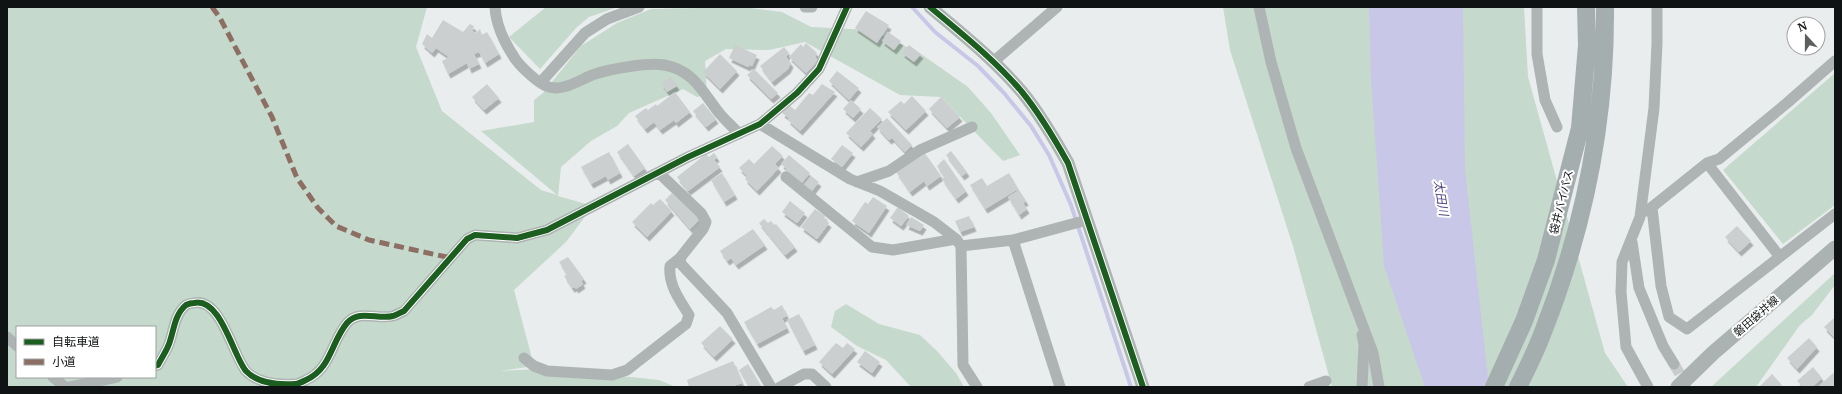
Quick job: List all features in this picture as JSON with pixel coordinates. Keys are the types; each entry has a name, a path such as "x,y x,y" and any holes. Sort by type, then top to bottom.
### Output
{"highway":[{"name":"袋井バイパス","path":"1494,387 1524,321 1546,260 1580,128 1587,45 1586,7"},
{"name":"袋井バイパス","path":"1518,387 1543,333 1566,267 1586,194 1598,128 1605,45 1605,7"}],"main road":[{"name":"磐田袋井線","path":"1678,387 1713,353 1835,248"}],"street":[{"path":"494,7 500,31 509,49 523,68 546,86 562,87 602,72 639,66 664,65 684,72 698,83 720,113 739,134"},
{"path":"541,82 585,33 607,19 639,7"},
{"path":"805,7 812,7"},
{"path":"156,366 158,365 170,341 173,326 179,314 186,305 197,302 209,306 220,321 246,371 259,380 270,384 297,384 316,376 325,365 347,323 354,317 366,315 392,316 404,311 467,240 475,235 517,238 547,230 688,157 760,124 797,93 819,69 847,7"},
{"path":"930,7 993,62 1022,93 1050,130 1068,163 1143,387"},
{"path":"993,62 1058,7"},
{"path":"1259,7 1271,62 1296,148 1373,353 1379,387"},
{"path":"1537,7 1537,54 1545,100 1556,127"},
{"path":"1648,387 1626,347 1621,292 1622,262 1632,241 1634,230 1640,217 1654,108 1657,7"},
{"path":"1640,217 1707,163 1719,159 1787,104 1835,61"},
{"path":"760,124 857,182 880,191 934,222 958,243 963,365 977,387"},
{"path":"857,182 889,171 930,145 972,127"},
{"path":"1707,163 1780,257"},
{"path":"524,358 534,366 547,371 612,375 627,370 686,324 689,315 677,296 669,277 670,266 680,258 703,229 706,222 701,214 659,173"},
{"path":"786,177 872,247 893,250 958,243 1012,240 1087,220"},
{"path":"1652,208 1661,286 1669,317 1687,329 1835,214"},
{"path":"1012,240 1060,387"},
{"path":"1632,241 1639,288 1663,346 1674,364"},
{"path":"680,258 681,264 685,271 727,313 771,387"},
{"path":"1358,313 1364,344 1362,387"},
{"path":"7,337 16,345"},
{"path":"780,387 804,374 812,374 826,387"},
{"path":"55,378 65,387"},
{"path":"70,387 112,378"},
{"path":"1309,387 1326,381"}],"green space":[{"path":"7,7 427,7 416,47 442,111 541,190 557,195 481,131 534,122 534,100 543,93 581,46 617,23 651,9 743,7 782,12 811,27 872,30 921,54 968,87 991,113 1020,155 1003,161 941,97 900,95 805,42 769,50 726,49 705,61 707,95 697,97 683,89 629,113 617,126 591,141 561,167 558,196 593,206 566,242 514,290 534,366 500,371 541,369 612,375 659,380 676,387 7,387"},
{"path":"546,7 618,7 589,17 576,28 540,69 509,37"},
{"path":"1223,7 1524,7 1528,77 1605,353 1628,387 1332,387 1293,246 1230,50"},
{"path":"1835,73 1835,205 1783,244 1723,170"},
{"path":"1835,273 1835,285 1812,315 1800,325 1756,387 1711,387"},
{"path":"846,304 879,324 920,335 937,351 956,373 964,387 911,387 886,360 857,346 831,327 835,311"}],"water":[{"name":"太田川","path":"1369,7 1463,7 1465,169 1489,387 1425,387 1384,266 1371,79"}],"building":[{"path":"866,11 889,25 877,43 855,28"},
{"path":"443,20 463,32 470,24 474,26 472,31 476,33 480,29 482,35 487,32 499,54 485,63 479,52 474,54 479,64 469,69 467,63 448,74 442,61 449,57 436,48 432,53 422,44 427,34 432,38"},
{"path":"888,32 901,41 894,50 882,41"},
{"path":"806,43 817,53 815,57 818,60 806,73 789,57 801,44 803,47"},
{"path":"735,45 757,55 752,66 749,65 748,67 729,58"},
{"path":"909,45 921,54 914,62 902,53"},
{"path":"784,47 789,53 786,57 791,63 788,69 772,82 760,66"},
{"path":"720,54 737,71 720,89 703,72"},
{"path":"754,69 778,93 771,99 747,75"},
{"path":"837,71 859,88 849,100 829,81"},
{"path":"671,77 677,86 667,92 661,83"},
{"path":"487,84 499,98 484,110 472,97"},
{"path":"822,84 835,92 800,131 788,120 789,118 782,113 789,105 795,110 809,93 813,95"},
{"path":"675,92 690,112 676,123 674,120 660,130 654,122 645,129 635,116 646,108 648,110 656,104 657,106"},
{"path":"912,96 926,111 906,130 888,112 901,101 904,104"},
{"path":"941,97 960,117 947,128 929,109"},
{"path":"851,100 861,109 853,118 843,109"},
{"path":"703,103 716,119 706,127 693,111"},
{"path":"870,108 882,119 870,131 873,134 861,147 846,133"},
{"path":"887,118 912,145 905,152 892,138 889,140 877,127"},
{"path":"628,144 645,168 634,176 617,152"},
{"path":"842,145 853,153 842,167 831,159"},
{"path":"772,146 783,156 775,164 779,168 757,191 745,179 747,176 739,168 749,159 754,164"},
{"path":"951,151 967,172 962,176 946,155"},
{"path":"609,152 620,173 608,180 606,176 591,184 581,167"},
{"path":"924,152 941,176 927,186 924,181 910,192 896,172"},
{"path":"714,153 717,157 714,160 720,167 688,191 677,177 706,154 709,157"},
{"path":"789,155 810,173 800,185 784,172 787,169 781,164"},
{"path":"944,159 966,191 956,199 942,179 944,177 937,166"},
{"path":"722,173 735,195 724,202 711,180"},
{"path":"1009,173 1018,189 985,209 970,185 982,178 987,186"},
{"path":"811,176 819,182 811,192 803,186"},
{"path":"1019,190 1026,201 1023,203 1027,209 1019,215 1008,197"},
{"path":"672,193 700,219 690,229 665,200"},
{"path":"873,197 887,206 869,233 852,221 865,202 868,204"},
{"path":"660,199 672,211 647,237 632,222 651,203 653,205"},
{"path":"790,201 805,213 797,223 782,212"},
{"path":"898,207 909,216 901,226 890,218"},
{"path":"815,209 825,216 824,219 829,223 817,239 801,227"},
{"path":"969,216 974,227 960,232 955,221"},
{"path":"911,217 924,225 920,231 906,225"},
{"path":"764,219 768,223 771,221 774,225 776,224 795,247 785,255 759,223"},
{"path":"1737,226 1751,241 1739,252 1725,237"},
{"path":"753,229 765,245 736,265 731,258 727,261 720,251"},
{"path":"568,257 584,279 581,281 583,284 576,289 575,287 572,288 564,276 567,275 559,262"},
{"path":"782,305 787,316 782,318 787,328 757,344 744,322 771,307 774,310"},
{"path":"799,314 815,345 803,351 787,320"},
{"path":"1835,317 1835,338 1824,327"},
{"path":"720,326 733,339 714,357 701,343"},
{"path":"1809,338 1817,347 1797,369 1787,358"},
{"path":"836,343 843,348 847,343 855,349 832,374 819,362"},
{"path":"865,351 880,362 872,373 857,362"},
{"path":"733,361 742,383 730,387 689,387 687,380"},
{"path":"748,364 761,386 749,387 739,370"},
{"path":"1813,367 1822,378 1812,387 1803,387 1797,381"},
{"path":"1833,373 1835,375 1835,387 1818,387"},
{"path":"1772,374 1782,385 1780,387 1759,387"}],"waterway":[{"path":"912,7 935,32 978,66 1004,93 1031,126 1049,155 1071,205 1131,387"}],"tunnel":[{"path":"1674,364 1687,386"}],"marked path":[{"path":"212,7 220,18 272,117 297,178 318,208 336,226 369,240 451,258"}],"cycle path":[{"path":"156,366 158,365 168,347 179,313 186,305 194,303 203,304 212,309 225,329 241,364 246,371 256,379 275,384 296,384 306,380 321,369 326,362 337,338 347,323 357,317 387,317 404,311 467,239 475,235 517,238 547,230 688,157 760,124 797,93 819,69 847,7"},
{"path":"930,7 966,37 1012,80 1035,109 1068,163 1143,387"}]}
